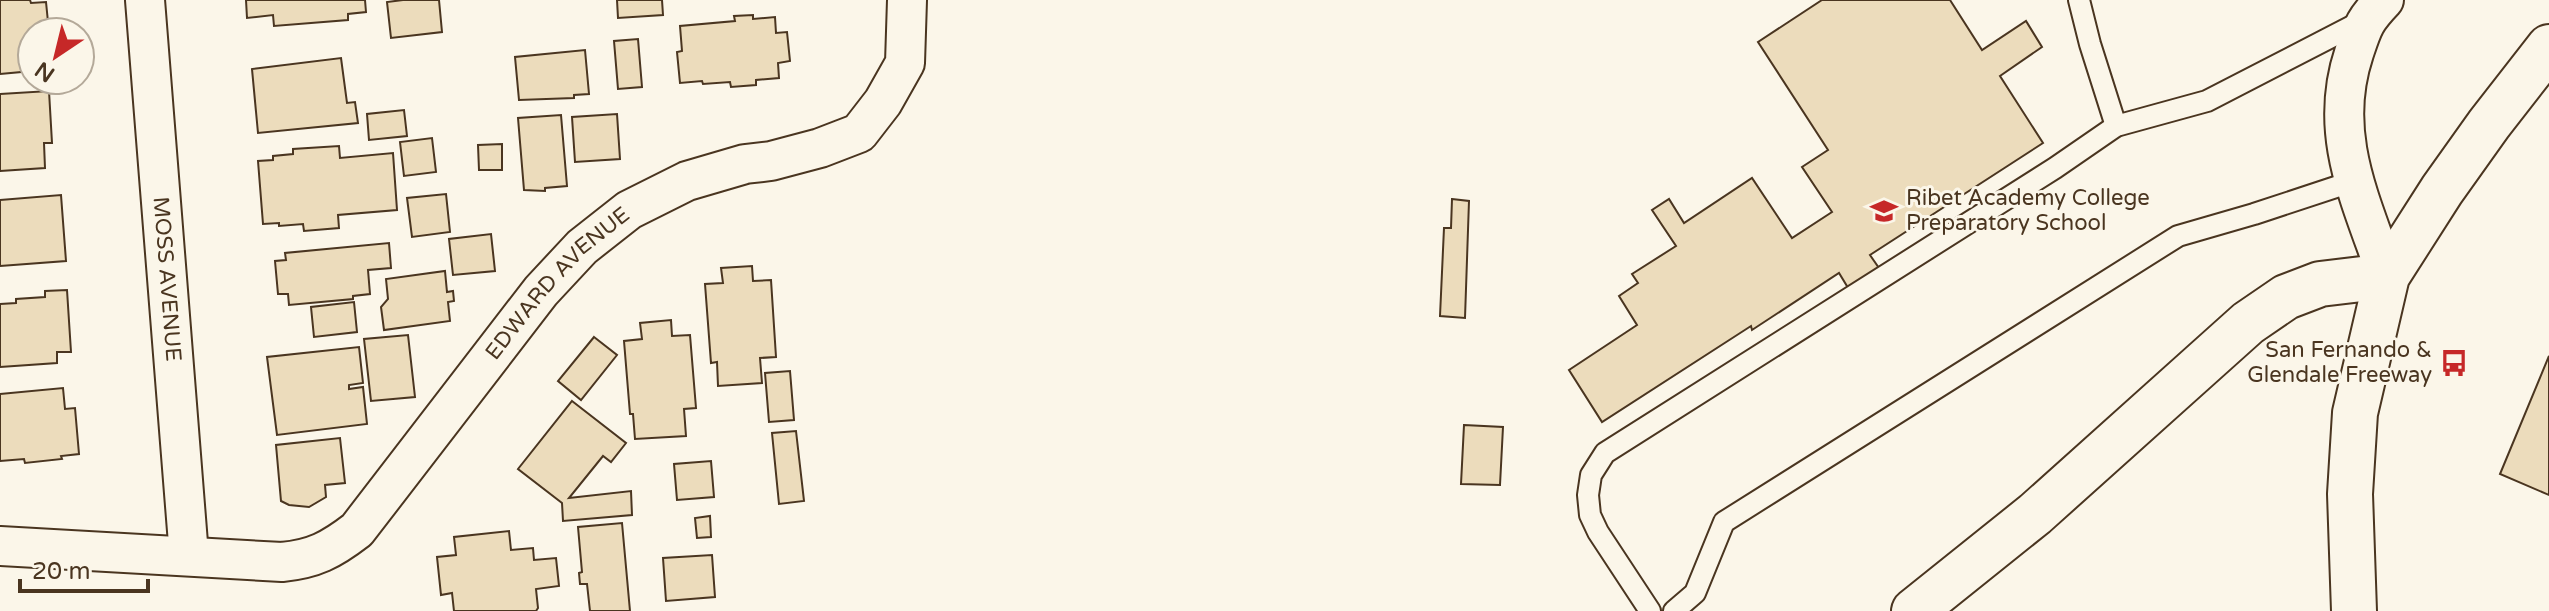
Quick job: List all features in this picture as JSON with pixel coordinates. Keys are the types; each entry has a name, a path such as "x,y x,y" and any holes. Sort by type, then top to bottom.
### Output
{"main road":[{"path":"2354,611 2350,494 2355,413 2387,276 2481,135 2549,47"},
{"path":"1914,611 2035,514 2248,323 2286,297 2320,284 2387,276"}],"street":[{"name":"MOSS AVENUE","path":"145,0 189,556"},
{"name":"EDWARD AVENUE","path":"0,546 282,562 331,550 357,530 541,291 582,247 629,210 687,181 745,164 771,161 820,148 859,133 883,102 905,63 907,0"},
{"path":"2375,10 2351,63 2342,105 2345,144 2354,181 2387,276"}],"lane":[{"path":"2079,0 2116,126"},
{"path":"1650,611 1590,515 1588,495 1591,475 1605,453 2055,168 2116,126 2207,101 2375,10"},
{"path":"1674,611 1695,593 1724,522 2178,236 2354,181"}],"building":[{"path":"0,0 46,2 47,16 16,16 16,72 0,74"},
{"path":"246,0 365,0 366,12 348,14 348,20 274,26 273,15 247,18"},
{"path":"439,0 442,32 391,38 387,2"},
{"path":"617,0 662,0 663,15 618,18"},
{"name":"Ribet Academy College Preparatory School","path":"1822,0 1950,0 1982,50 2026,21 2042,47 2000,76 2043,143 1870,255 1881,271 1850,291 1839,273 1602,422 1569,370 1637,325 1619,296 1638,283 1632,274 1676,246 1652,210 1669,199 1684,223 1752,178 1792,238 1832,212 1802,167 1828,150 1758,42"},
{"path":"753,15 753,19 775,17 776,33 787,32 790,61 778,63 779,78 756,80 756,85 731,87 730,82 680,83 677,52 682,51 680,26 735,21 734,16"},
{"path":"638,39 642,87 618,89 614,41"},
{"path":"585,50 589,94 574,95 574,98 519,100 515,57"},
{"path":"341,58 347,103 355,102 358,123 258,133 252,69"},
{"path":"0,94 49,96 52,143 44,143 45,168 0,171"},
{"path":"404,110 407,136 369,140 367,114"},
{"path":"617,114 620,159 575,162 572,117"},
{"path":"561,115 567,186 545,188 545,191 524,190 518,118"},
{"path":"432,138 436,172 404,176 400,142"},
{"path":"502,144 502,170 479,170 478,145"},
{"path":"339,146 340,158 393,153 397,210 338,215 339,228 304,231 303,224 263,224 258,161 293,154 293,149"},
{"path":"446,194 450,232 412,237 407,198"},
{"path":"61,195 66,261 0,266 0,200"},
{"path":"1452,199 1469,201 1465,318 1440,316 1444,228 1451,228"},
{"path":"491,234 495,271 453,275 449,239"},
{"path":"389,243 391,268 368,270 370,294 353,296 353,299 289,305 288,294 278,294 275,261 286,260 285,253"},
{"path":"752,266 753,281 771,280 776,357 760,358 762,383 718,386 717,362 711,363 705,284 723,283 721,268"},
{"path":"445,271 447,292 453,291 454,301 448,302 450,321 384,330 381,307 388,299 386,279"},
{"path":"67,290 71,352 57,352 57,363 0,367 0,304 16,303 16,299 45,297 45,291"},
{"path":"354,302 357,332 314,337 311,307"},
{"path":"671,320 672,336 690,335 696,408 684,409 686,436 635,439 624,341 642,339 640,323"},
{"path":"408,335 415,397 371,401 364,339"},
{"path":"594,337 617,355 581,400 558,381"},
{"path":"359,347 363,383 349,385 349,389 363,387 367,424 277,435 267,357"},
{"path":"2549,356 2549,495 2500,474"},
{"path":"790,371 794,420 769,422 765,373"},
{"path":"63,388 65,409 75,408 79,454 25,463 24,459 0,461 0,394"},
{"path":"572,401 626,443 611,462 603,456 569,498 631,491 632,515 563,521 562,503 518,469"},
{"path":"1464,425 1503,427 1500,485 1461,484"},
{"path":"796,431 804,501 779,504 772,433"},
{"path":"340,438 345,483 325,485 326,497 309,507 281,501 276,445"},
{"path":"711,461 714,497 677,500 674,464"},
{"path":"710,516 711,537 697,538 695,518"},
{"path":"622,523 630,611 590,611 587,584 580,584 579,573 582,572 578,527"},
{"path":"509,531 511,550 533,548 534,560 556,558 559,586 536,589 536,611 454,611 452,593 441,595 437,557 456,555 454,537"},
{"path":"712,555 715,597 666,601 663,558"}],"place":[{"name":"Ribet Academy College Preparatory School","path":"1884,211"},
{"name":"San Fernando & Glendale Freeway","path":"2454,363"}]}
